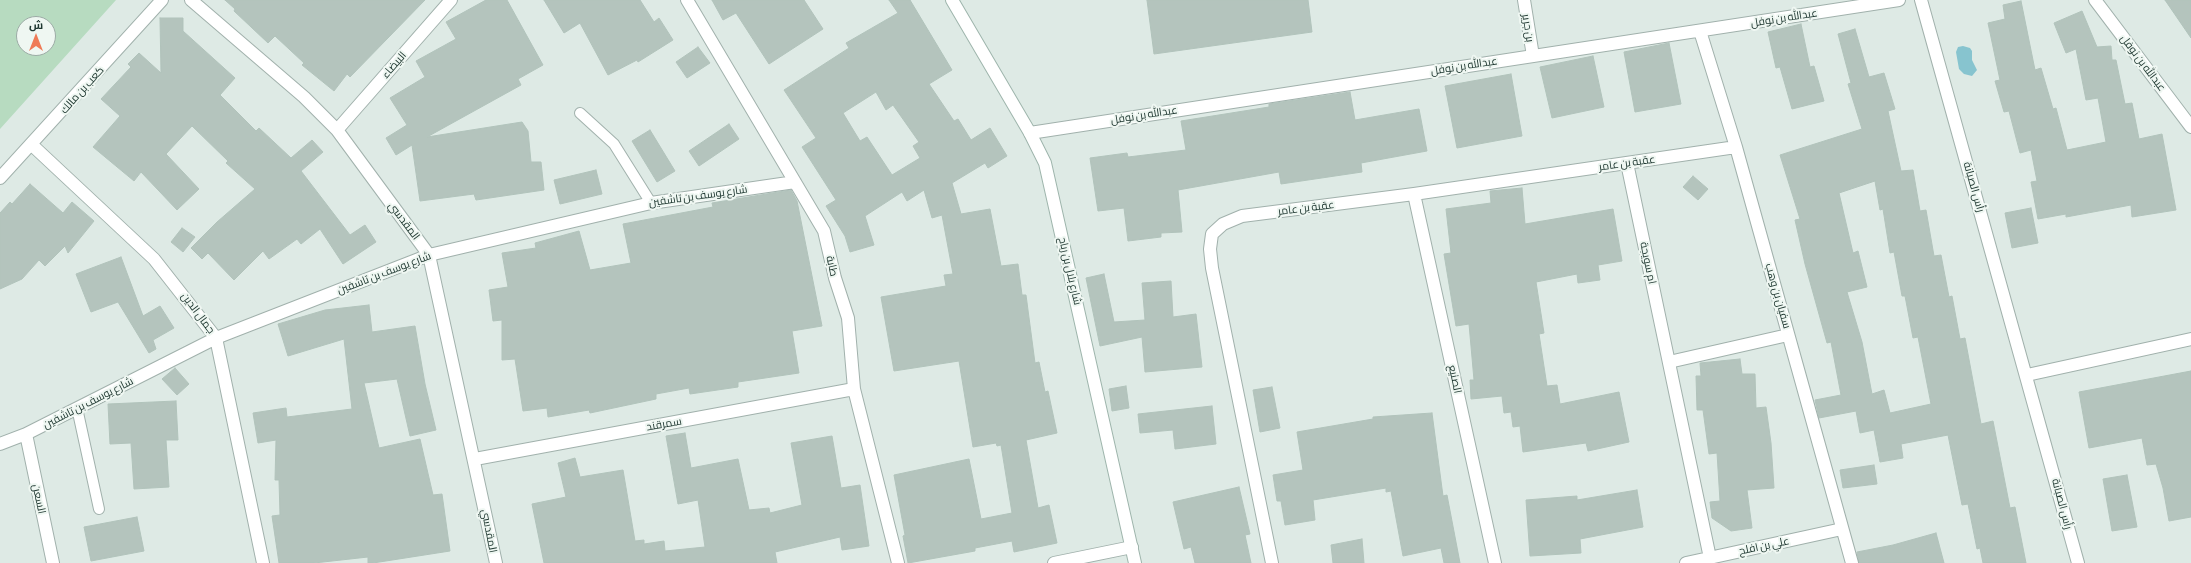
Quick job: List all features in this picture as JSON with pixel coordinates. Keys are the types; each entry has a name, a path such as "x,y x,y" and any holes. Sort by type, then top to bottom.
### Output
{"street":[{"name":"كعب بن مالك","path":"0,178 32,145 162,0"},
{"name":"المقدسي","path":"192,0 304,97 336,130 429,255 475,459 496,563"},
{"name":"البيضاء","path":"336,130 451,0"},
{"name":"طابة","path":"687,0 824,231 835,278 848,318 854,389 898,563"},
{"name":"شارع بلال بن رباح","path":"952,0 1030,133 1045,163 1056,204 1135,563"},
{"name":"بن جرير","path":"1524,0 1533,56"},
{"name":"عبدالله بن نوفل","path":"1030,133 1898,0"},
{"name":"رأس الصبانة","path":"1921,0 2027,375 2078,563"},
{"name":"عبدالله بن نوفل","path":"2095,0 2191,126"},
{"name":"سفيان بن وهب","path":"1700,31 1736,147 1852,563"},
{"name":"جمال الدين","path":"32,145 154,259 216,338 263,563"},
{"name":"عقبة بن عامر","path":"1272,563 1212,268 1210,249 1212,234 1224,224 1242,216 1414,194 1736,147"},
{"name":"ام سويجة","path":"1627,163 1710,558"},
{"name":"شارع يوسف بن تاشفين","path":"0,444 26,434 216,338 429,255 651,202 795,182"},
{"name":"الصنيع","path":"1414,194 1495,563"},
{"path":"1669,362 1788,335"},
{"path":"2027,375 2191,339"},
{"name":"سمرقند","path":"475,459 854,389"},
{"name":"السعن","path":"26,434 53,563"},
{"name":"علي بن افلح","path":"1686,563 1842,529"},
{"path":"1054,563 1132,547"}],"lane":[{"path":"580,113 614,144 651,202"},
{"path":"77,408 99,509"}],"green space":[{"path":"0,0 116,0 0,129"}],"water":[{"path":"1963,46 1970,48 1972,51 1972,60 1977,70 1972,76 1964,74 1959,69 1956,52 1958,47"}],"building":[{"path":"225,0 425,0 350,77 347,74 334,91 302,65 304,63 275,36 268,43 234,11 235,9"},
{"path":"486,0 507,0 543,65 518,79 521,85 427,137 522,122 528,131 531,162 541,162 544,190 476,200 474,194 420,201 412,145 396,155 386,138 407,125 390,98 425,77 416,61 456,39 446,22"},
{"path":"544,0 640,0 654,22 659,18 673,40 638,62 637,60 608,75 580,23 564,33"},
{"path":"712,0 804,0 823,29 769,64 736,13 723,20"},
{"path":"889,0 910,0 952,70 929,84 954,121 958,119 971,140 990,128 1007,156 988,168 985,163 952,183 961,214 990,209 1001,266 1018,264 1022,295 1026,295 1035,363 1039,362 1045,392 1048,391 1057,433 1026,440 1038,508 1049,505 1057,543 1014,552 1012,541 975,548 975,551 908,563 903,536 905,535 894,475 969,459 981,519 1012,513 1001,445 997,446 996,443 973,447 959,361 894,371 881,297 946,286 944,275 953,274 942,215 932,218 924,190 907,201 902,192 865,216 874,245 850,252 845,236 826,206 836,200 802,147 816,138 784,90 849,48 846,43 898,13","holes":["876,92 886,110 893,105 919,142 913,146 920,158 892,175 867,137 860,141 843,113"]},
{"path":"1147,0 1308,0 1312,32 1154,54"},
{"path":"2165,0 2191,0 2191,38"},
{"path":"2021,1 2035,70 2041,68 2053,109 2056,108 2067,150 2106,142 2098,98 2086,100 2076,49 2066,53 2054,23 2082,11 2097,47 2111,46 2112,60 2116,60 2125,104 2132,103 2139,139 2162,134 2176,210 2132,217 2131,205 2066,217 2066,214 2038,219 2031,182 2037,181 2031,150 2020,153 2009,111 2004,112 1995,81 2000,80 1988,23 2005,19 2003,5"},
{"path":"160,18 183,18 183,31 235,78 220,95 256,131 259,128 291,158 312,140 323,152 301,171 350,235 365,225 376,242 343,264 320,229 301,244 297,239 269,259 263,251 234,280 208,253 202,259 191,248 217,222 255,189 226,163 228,161 192,126 166,154 199,189 177,210 141,172 134,181 93,147 120,116 101,99 131,67 128,64 139,53 161,73"},
{"path":"1801,24 1810,67 1814,66 1824,101 1792,109 1780,67 1776,68 1768,32"},
{"path":"1855,29 1869,77 1884,73 1895,109 1888,111 1901,171 1913,170 1920,211 1926,210 1934,256 1941,255 1949,297 1952,296 1960,339 1965,338 1981,424 1993,421 2010,508 2015,507 2026,563 1983,563 1980,548 1977,549 1968,504 1962,505 1948,435 1901,444 1903,458 1880,462 1874,430 1860,433 1856,411 1819,418 1815,400 1841,395 1831,342 1827,343 1805,264 1795,220 1800,219 1780,155 1862,129 1848,84 1851,83 1838,34","holes":["1875,181 1880,210 1883,209 1890,253 1894,252 1902,296 1905,296 1913,338 1918,337 1931,404 1890,413 1884,390 1872,394 1862,342 1847,292 1867,287 1858,251 1853,253 1839,193"]},
{"path":"1669,43 1681,104 1635,112 1624,52"},
{"path":"698,47 710,63 687,78 676,62"},
{"path":"1593,56 1604,107 1552,118 1540,67"},
{"path":"1511,74 1522,136 1457,148 1445,86"},
{"path":"1350,92 1355,120 1419,109 1427,151 1361,163 1362,172 1281,184 1279,172 1178,190 1182,232 1161,233 1161,237 1128,241 1124,208 1098,211 1090,158 1127,153 1128,157 1186,150 1181,121 1269,107 1269,104"},
{"path":"729,124 739,139 699,166 689,151"},
{"path":"650,130 675,171 657,182 632,141"},
{"path":"596,170 602,194 560,204 554,180"},
{"path":"1693,176 1708,189 1698,200 1683,187"},
{"path":"30,184 63,213 72,202 94,221 68,253 65,246 45,266 39,260 22,279 0,289 0,213 10,202 12,204"},
{"path":"1522,188 1525,224 1613,209 1622,261 1598,265 1600,280 1578,283 1577,274 1536,282 1544,333 1539,334 1547,386 1557,385 1560,404 1619,392 1629,442 1588,451 1586,443 1523,452 1520,426 1513,427 1511,412 1504,413 1502,396 1471,399 1470,380 1474,380 1469,324 1456,326 1444,254 1451,253 1446,209 1491,203 1490,191"},
{"path":"791,190 797,201 822,326 792,331 799,373 738,382 738,387 690,394 689,388 656,394 656,399 590,413 589,410 548,417 547,408 523,411 515,359 502,360 502,320 493,321 489,290 508,287 502,253 536,248 535,243 579,231 590,270 631,263 623,224 713,207 712,203"},
{"path":"2031,208 2038,243 2012,248 2005,213"},
{"path":"182,228 195,237 183,252 171,242"},
{"path":"121,257 143,316 160,306 174,328 153,340 156,349 149,353 118,302 91,312 76,274"},
{"path":"1104,274 1114,322 1145,320 1142,283 1171,281 1173,317 1196,314 1202,367 1145,372 1142,337 1100,346 1086,278"},
{"path":"369,305 372,332 415,326 425,384 436,430 410,436 397,379 364,383 379,448 420,439 433,495 442,494 450,551 373,563 368,563 368,557 314,563 279,563 272,516 280,515 279,480 275,480 276,440 258,443 253,413 286,408 287,417 352,409 344,339 288,356 278,324 325,310"},
{"path":"1740,359 1742,374 1755,374 1756,408 1766,407 1771,443 1774,488 1747,490 1752,528 1731,531 1712,518 1710,502 1720,501 1717,453 1709,454 1703,410 1697,410 1696,376 1701,376 1700,363"},
{"path":"175,368 189,384 177,395 162,379"},
{"path":"2191,371 2191,517 2169,521 2163,488 2156,464 2147,465 2142,438 2089,448 2079,392"},
{"path":"1126,386 1129,408 1112,411 1109,389"},
{"path":"1272,387 1280,428 1260,432 1253,390"},
{"path":"176,401 178,440 166,440 169,487 134,489 131,443 110,444 108,404"},
{"path":"1212,406 1216,444 1175,449 1173,430 1140,433 1138,414"},
{"path":"1432,413 1443,496 1447,495 1460,563 1444,563 1441,548 1403,556 1391,491 1386,492 1386,488 1313,500 1315,520 1285,525 1281,501 1277,501 1273,475 1303,470 1297,432 1373,419 1373,417"},
{"path":"685,433 691,468 738,459 749,510 769,508 770,513 802,505 791,443 832,436 841,488 860,485 869,546 842,550 840,537 775,552 777,563 544,563 532,504 566,497 558,463 575,458 580,477 623,470 635,541 644,540 644,544 664,541 665,551 705,547 698,500 678,504 666,436"},
{"path":"1874,465 1877,484 1843,488 1840,470"},
{"path":"2127,475 2137,527 2112,531 2103,479"},
{"path":"1239,487 1250,534 1245,535 1251,563 1195,563 1191,547 1184,549 1173,502"},
{"path":"1637,490 1643,527 1580,539 1581,553 1530,556 1526,500 1577,496 1577,500"},
{"path":"137,517 144,551 91,561 84,527"},
{"path":"1936,533 1944,563 1859,563 1857,552 1893,545"},
{"path":"1362,539 1364,563 1333,563 1331,545"}]}
